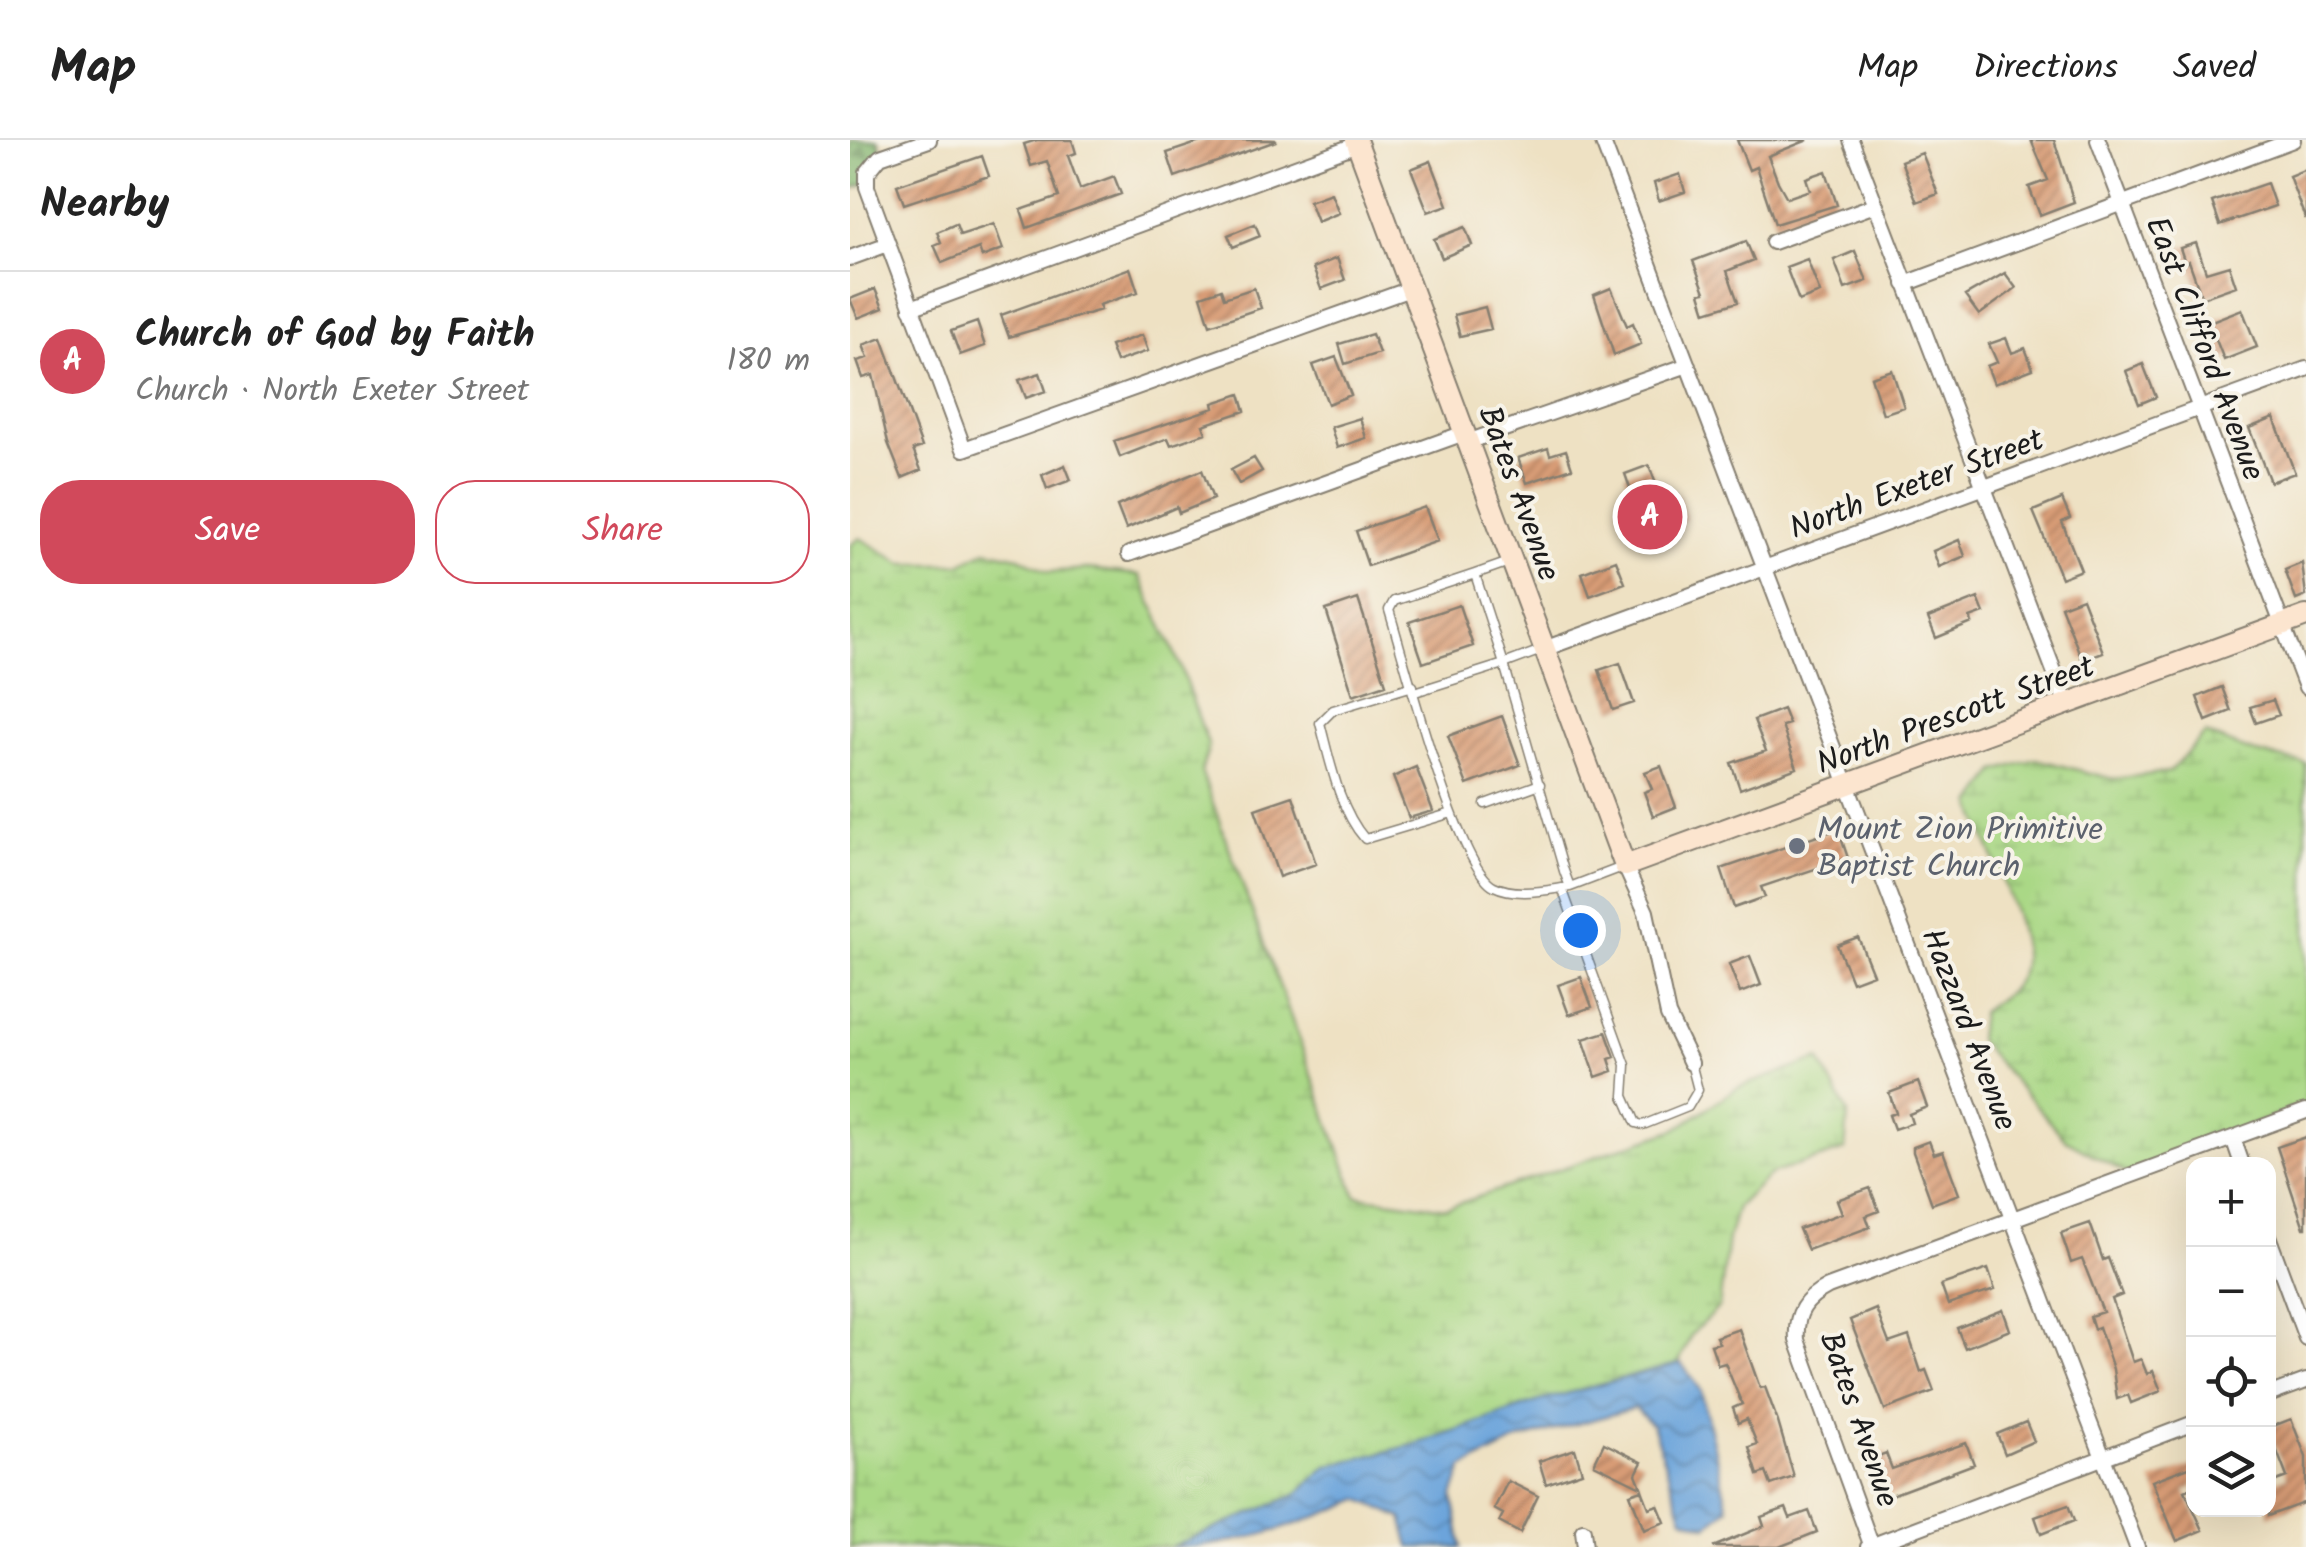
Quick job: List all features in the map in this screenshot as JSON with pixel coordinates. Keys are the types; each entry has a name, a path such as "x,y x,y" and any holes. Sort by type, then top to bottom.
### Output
{"street":[{"path":"929,140 880,157 867,173 868,188 964,450 1412,288"},
{"name":"Hazzard Avenue","path":"1602,140 2137,1547"},
{"path":"1851,140 2067,706"},
{"name":"East Clifford Avenue","path":"2098,140 2306,687"},
{"path":"1905,284 2293,140"},
{"path":"911,308 1357,142"},
{"name":"Bates Avenue","path":"1357,142 1625,866"},
{"path":"1774,242 1875,205"},
{"path":"850,258 888,244"},
{"path":"1129,554 1468,436 1688,365"},
{"name":"North Exeter Street","path":"1544,649 2306,368"},
{"name":"North Prescott Street","path":"1625,866 2306,616"},
{"path":"1625,866 1646,912 1668,1015 1691,1063"},
{"path":"2014,1219 2306,1111"},
{"path":"2233,1138 2240,1157"},
{"name":"Bates Avenue","path":"1871,1546 1797,1340 1800,1310 1828,1286 2014,1219"},
{"path":"2272,1247 2306,1338"},
{"path":"2276,1392 2306,1381"},
{"path":"1871,1546 2186,1426"}],"lane":[{"path":"1514,561 1394,601 1389,610 1452,813 1475,871 1494,886 1524,892 1566,888 1625,866"},
{"path":"1475,574 1540,784 1566,888 1626,1065 1624,1096 1636,1123 1643,1125 1688,1108 1698,1090 1691,1063"},
{"path":"1452,813 1365,839 1352,823 1320,722 1333,710 1504,664 1544,649"},
{"path":"1486,804 1540,784"}],"green space":[{"path":"850,140 878,140 883,154 866,184 850,189"},
{"path":"860,538 903,564 960,564 986,550 1019,557 1048,572 1088,569 1139,575 1179,663 1209,747 1201,771 1356,1196 1446,1208 1676,1129 1737,1088 1819,1059 1848,1113 1845,1150 1770,1174 1737,1207 1728,1239 1719,1307 1691,1335 1678,1364 1539,1401 1413,1445 1327,1466 1296,1495 1171,1547 850,1547 850,545"},
{"path":"2205,734 2252,752 2306,764 2306,1104 2128,1174 2066,1140 1978,1040 1981,1012 2013,986 2023,959 2016,916 1973,804 1996,771 2036,759 2113,779 2169,772"}],"water":[{"path":"1681,1363 1701,1390 1728,1508 1707,1526 1683,1518 1652,1425 1635,1408 1519,1440 1463,1468 1453,1496 1462,1547 1410,1547 1402,1518 1360,1499 1267,1533 1220,1543 1171,1547 1296,1495 1327,1466 1413,1445 1539,1401"}],"building":[{"path":"1072,140 1076,153 1068,156 1080,189 1114,176 1121,194 1027,228 1021,210 1059,197 1047,161 1031,166 1024,144"},
{"path":"1206,140 1276,141 1175,177 1167,153"},
{"path":"1737,140 1808,140 1768,156 1778,182 1787,198 1810,190 1806,178 1826,171 1837,205 1775,224 1756,167 1749,170"},
{"path":"2031,140 2054,140 2074,202 2040,215 2029,187 2048,180"},
{"path":"1922,153 1938,194 1917,202 1901,161"},
{"path":"982,156 989,176 904,204 897,185"},
{"path":"1431,161 1448,205 1428,212 1411,169"},
{"path":"2306,169 2306,218 2305,218 2289,176"},
{"path":"1680,174 1685,192 1659,201 1654,183"},
{"path":"2267,183 2275,206 2220,225 2212,202"},
{"path":"1331,193 1339,213 1317,222 1309,201"},
{"path":"956,224 960,235 994,224 1003,249 982,257 979,248 942,263 934,245 941,242 937,232"},
{"path":"1255,224 1260,236 1233,247 1228,235"},
{"path":"1465,227 1472,245 1442,258 1434,239"},
{"path":"1746,241 1754,260 1727,271 1738,302 1706,312 1700,293 1705,292 1693,261"},
{"path":"2196,243 2206,272 2229,265 2236,286 2202,298 2189,261 2185,263 2180,248"},
{"path":"1855,251 1867,281 1845,289 1834,260"},
{"path":"1337,258 1345,280 1321,289 1313,268"},
{"path":"1807,259 1820,293 1799,301 1786,267"},
{"path":"1130,268 1138,292 1099,305 1101,310 1009,337 1001,315"},
{"path":"2005,273 2016,288 1979,315 1965,296"},
{"path":"1254,288 1261,308 1210,325 1201,296 1221,289 1224,298"},
{"path":"1611,288 1627,326 1633,323 1641,344 1614,355 1594,295"},
{"path":"875,289 883,308 858,318 850,299"},
{"path":"1485,307 1491,329 1460,336 1454,315"},
{"path":"2242,309 2257,347 2224,360 2209,322"},
{"path":"977,322 985,346 960,355 951,331"},
{"path":"1372,334 1379,353 1345,364 1339,344"},
{"path":"1142,335 1148,351 1116,362 1110,346"},
{"path":"882,338 922,447 913,450 921,470 902,478 888,443 873,375 863,378 857,361 868,358 863,345"},
{"path":"2006,338 2012,353 2025,348 2033,369 1994,384 1987,366 1997,362 1989,344"},
{"path":"1336,357 1351,395 1328,404 1313,365"},
{"path":"2143,364 2156,397 2139,404 2126,371"},
{"path":"1892,370 1904,407 1883,414 1871,377"},
{"path":"1040,373 1046,391 1026,398 1019,380"},
{"path":"1240,394 1245,411 1203,425 1206,433 1171,445 1168,438 1120,457 1114,441 1214,408 1213,403"},
{"path":"1360,418 1366,438 1337,448 1331,427"},
{"path":"2274,418 2295,473 2270,482 2249,428"},
{"path":"1548,448 1550,455 1566,450 1572,468 1527,483 1518,458"},
{"path":"1254,458 1262,471 1239,484 1231,470"},
{"path":"1065,465 1071,480 1047,489 1042,475"},
{"path":"1649,465 1662,501 1678,495 1686,519 1646,534 1625,474"},
{"path":"1202,470 1213,499 1179,513 1177,507 1126,529 1117,506"},
{"path":"2062,499 2070,518 2062,522 2081,570 2061,578 2033,511"},
{"path":"1425,507 1438,541 1368,566 1356,531"},
{"path":"1959,540 1965,556 1939,567 1933,551"},
{"path":"1616,560 1625,583 1590,596 1582,573"},
{"path":"2302,563 2306,596 2296,600 2285,570"},
{"path":"1978,598 1984,613 1970,618 1972,623 1936,638 1928,618"},
{"path":"2082,598 2103,652 2082,660 2061,606"},
{"path":"1358,599 1386,684 1353,695 1326,610"},
{"path":"1459,605 1473,646 1423,663 1409,622"},
{"path":"1620,663 1634,703 1613,710 1599,670"},
{"path":"2222,687 2231,711 2206,721 2197,697"},
{"path":"2273,700 2279,715 2256,723 2250,707"},
{"path":"1783,709 1789,724 1782,726 1797,768 1740,789 1731,763 1766,751 1754,720"},
{"path":"1502,716 1520,765 1467,785 1448,736"},
{"path":"1661,766 1676,807 1653,816 1644,792 1652,789 1645,772"},
{"path":"1416,767 1433,811 1409,818 1393,777"},
{"path":"1293,796 1316,864 1279,877 1255,809"},
{"path":"1838,829 1848,858 1761,887 1765,897 1734,908 1721,869"},
{"path":"1858,937 1873,974 1852,982 1837,945"},
{"path":"1750,956 1761,985 1740,993 1729,964"},
{"path":"1581,977 1592,1007 1569,1015 1558,985"},
{"path":"1606,1032 1615,1057 1609,1059 1613,1071 1596,1077 1583,1039"},
{"path":"1918,1082 1927,1107 1909,1114 1912,1123 1894,1129 1889,1115 1896,1113 1889,1093"},
{"path":"2306,1137 2306,1228 2304,1228 2277,1147"},
{"path":"1929,1141 1934,1154 1943,1151 1959,1194 1932,1204 1913,1152 1913,1147"},
{"path":"1870,1188 1879,1211 1866,1216 1870,1227 1808,1250 1799,1229 1842,1213 1837,1200"},
{"path":"2090,1223 2103,1260 2108,1258 2122,1295 2112,1299 2133,1362 2141,1359 2147,1374 2153,1371 2161,1391 2131,1403 2128,1395 2117,1399 2113,1369 2099,1327 2094,1329 2090,1316 2103,1312 2082,1259 2071,1263 2061,1233"},
{"path":"1988,1269 1995,1290 1948,1305 1941,1285"},
{"path":"1876,1309 1889,1343 1909,1336 1921,1372 1926,1370 1934,1391 1885,1410 1850,1320"},
{"path":"2003,1310 2010,1330 1965,1348 1957,1328"},
{"path":"1739,1329 1760,1388 1765,1387 1794,1477 1771,1485 1766,1472 1758,1475 1749,1447 1757,1444 1747,1419 1738,1423 1733,1408 1742,1404 1725,1363 1718,1365 1711,1345 1719,1343 1716,1337"},
{"path":"2291,1419 2306,1457 2306,1502 2276,1513 2276,1481 2287,1477 2276,1449 2276,1425"},
{"path":"2026,1422 2034,1441 2005,1454 1997,1434"},
{"path":"1604,1443 1642,1462 1636,1474 1641,1487 1594,1464"},
{"path":"1966,1443 1974,1464 1886,1497 1873,1458 1886,1453 1892,1469"},
{"path":"1575,1449 1582,1472 1546,1484 1539,1461"},
{"path":"2186,1468 2186,1517 2197,1517 2203,1530 2177,1541 2152,1481"},
{"path":"1508,1481 1538,1496 1520,1533 1499,1522 1503,1514 1494,1509"},
{"path":"1642,1490 1649,1508 1658,1505 1665,1522 1644,1530 1630,1494"},
{"path":"2068,1505 2074,1521 2041,1534 2035,1517"},
{"path":"1786,1508 1790,1518 1809,1511 1817,1532 1779,1547 1713,1547 1764,1526 1761,1517"}],"place":[{"name":"Church of God by Faith","path":"1650,517"},
{"name":"Mount Zion Primitive Baptist Church","path":"1797,846"}]}
